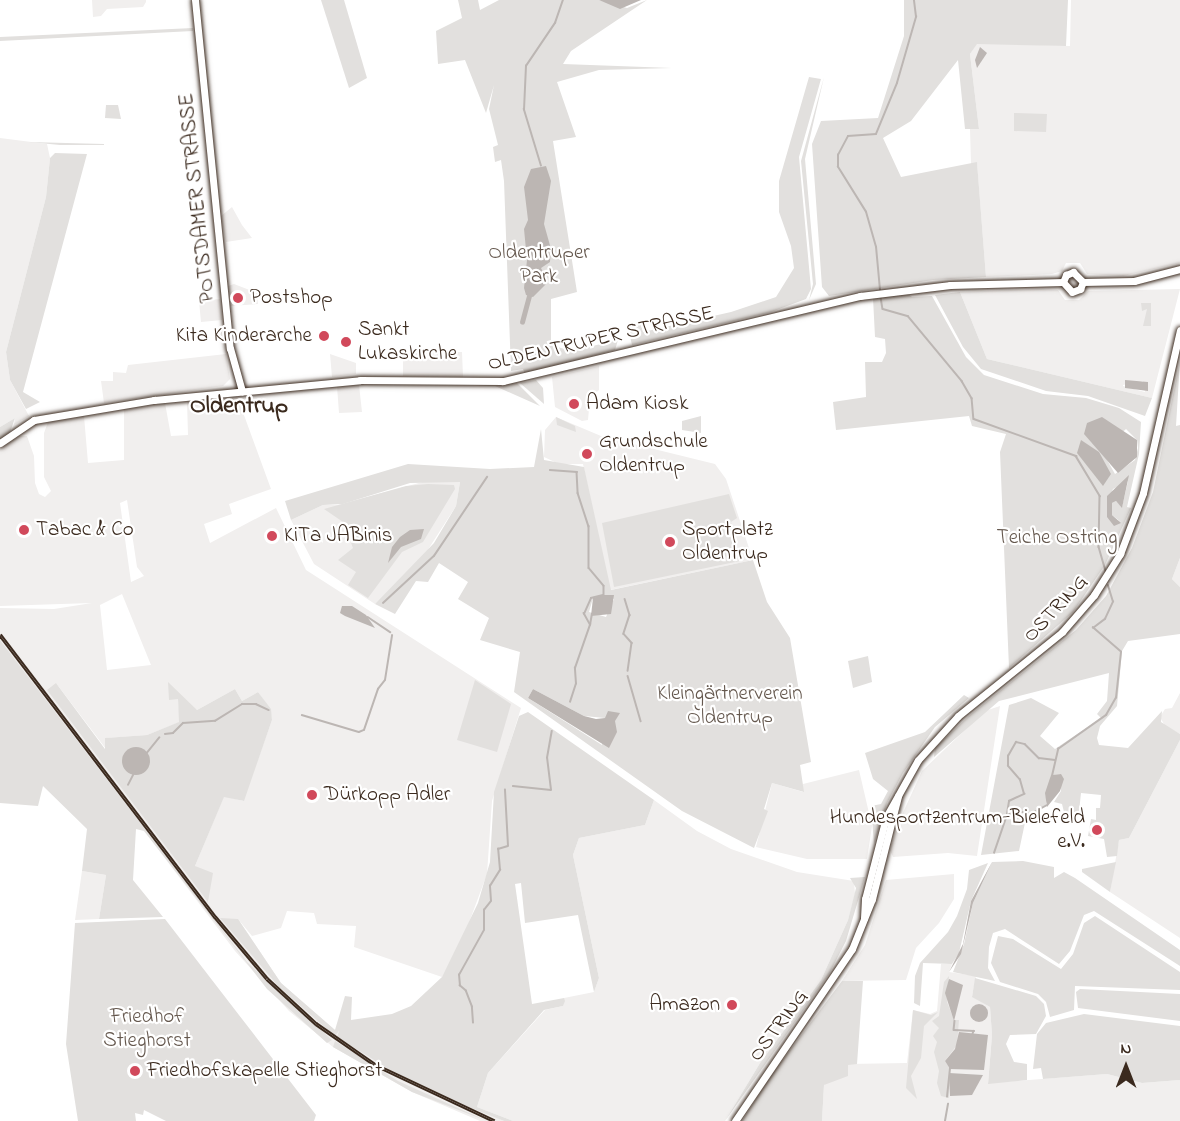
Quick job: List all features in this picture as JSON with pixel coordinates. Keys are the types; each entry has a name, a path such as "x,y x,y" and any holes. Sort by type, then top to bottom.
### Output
{"street":[{"name":"POTSDAMER STRASSE","path":"195,0 230,348 242,391"},
{"path":"1083,282 1080,289 1072,292 1063,282 1066,275 1073,272 1083,282 1134,281 1180,269"},
{"name":"OLDENTRUPER STRASSE","path":"0,443 39,419 154,400 360,380 510,380 874,294 950,285 1063,282"},
{"name":"OSTRING","path":"735,1121 758,1083 834,979 872,899 899,795 918,760 946,728 1062,632 1112,568 1143,494 1180,330"}],"shaded area":[{"path":"92,0 146,0 146,2 143,7 107,9 101,16 93,17"},
{"path":"599,0 641,0 620,9"},
{"path":"1071,0 1180,0 1180,263 1123,276 1087,274 1080,263 1066,263 1062,271 1052,274 986,277 977,163 971,164 970,129 979,129 970,54 977,43 1070,46"},
{"path":"980,47 987,53 977,68 975,60"},
{"path":"0,138 47,144 50,158 46,197 6,352 10,380 29,416 14,425 15,418 0,427"},
{"path":"546,166 551,181 544,224 551,249 550,262 541,268 548,282 533,297 526,295 524,288 527,260 524,229 528,220 524,187 531,169"},
{"path":"232,207 252,238 226,242 221,216"},
{"path":"234,284 257,293 258,304 230,306 228,286"},
{"path":"1180,289 1152,398 987,359 960,292 1058,290 1065,300 1079,300 1088,291","holes":["1143,381 1145,392 1123,386 1123,385"]},
{"path":"220,299 222,320 201,322 199,301"},
{"path":"462,352 463,377 403,376 403,353"},
{"path":"226,354 230,379 223,386 104,403 101,381 113,381 113,372 126,373 128,365"},
{"path":"330,354 356,363 356,374 332,377"},
{"path":"599,366 599,390 590,398 588,420 582,421 555,407 552,377"},
{"path":"1125,380 1148,382 1148,391 1125,388"},
{"path":"359,385 362,412 339,413 337,386"},
{"path":"237,396 271,489 229,504 232,514 204,524 210,543 276,508 306,570 521,708 492,801 487,874 464,936 442,977 354,947 356,926 317,924 314,913 287,911 281,928 252,936 238,919 281,983 335,1030 439,1092 504,1121 480,1121 412,1092 333,1047 289,1011 235,951 0,640 0,608 54,609 92,603 0,606 0,449 18,436 27,436 34,456 35,483 39,494 45,497 51,491 44,477 44,433 48,422 84,416 88,463 124,460 124,409 165,403 171,436 188,435 187,401","holes":["127,500 137,567 144,576 131,582 120,503","122,594 151,665 107,670 100,605","56,683 106,749 106,738 147,735 180,722 178,699 197,710 235,689 242,701 258,692 270,709 272,720 243,801 224,796 195,866 209,902 84,737"]},
{"path":"556,417 601,436 715,464 726,479 753,560 610,590 583,464 559,464 544,457 545,430"},
{"path":"1102,417 1137,440 1137,457 1118,473 1084,434 1087,423"},
{"path":"1081,440 1099,452 1111,474 1103,486 1077,453"},
{"path":"1129,475 1122,508 1116,501 1112,503 1112,515 1121,523 1114,526 1107,517 1107,496"},
{"path":"430,480 460,482 456,506 420,562 375,604 314,564 291,520 323,505 338,505"},
{"path":"424,529 421,539 401,547 388,563 392,547 400,537 410,530"},
{"path":"1180,558 1180,587 1172,579"},
{"path":"614,595 611,614 591,616 593,598"},
{"path":"342,606 352,606 366,615 375,628 340,613"},
{"path":"533,689 584,716 596,719 605,718 608,711 620,713 615,721 617,732 609,748 528,698"},
{"path":"1180,693 1180,734 1165,726 1160,717 1165,709 1172,708"},
{"path":"1000,706 977,856 948,853 893,857 890,850 901,817 922,771 985,711"},
{"path":"1180,740 1180,938 1110,892 1119,840 1129,838"},
{"path":"136,747 146,751 150,761 146,771 136,775 126,771 122,761 126,751"},
{"path":"859,770 872,826 867,859 807,859 756,847 772,783 803,792 803,784"},
{"path":"1061,774 1064,779 1060,791 1047,807 1045,793 1051,775"},
{"path":"654,800 697,831 731,849 797,872 854,881 855,894 848,920 821,980 760,1063 725,1121 513,1121 477,1107 488,1073 545,1010 563,1006 564,998 594,992 599,978 573,855 579,838 645,825"},
{"path":"992,862 973,903 961,954 949,972 963,944 971,901"},
{"path":"82,871 106,875 99,919 75,920"},
{"path":"954,874 954,899 939,923 916,948 906,980 842,981 865,945 886,880"},
{"path":"941,964 952,964 949,972 976,976 972,996 990,1007 992,1035 988,1083 1107,1074 1142,1083 1180,1080 1180,1121 822,1121 824,1085 848,1064 907,1063 913,1010 930,1014 937,1011"},
{"path":"949,979 963,985 954,1021 945,993"},
{"path":"979,1004 985,1007 988,1013 985,1019 979,1022 973,1019 970,1013 973,1007"},
{"path":"959,1032 988,1035 984,1070 950,1069 945,1061 955,1049"},
{"path":"949,1073 983,1075 972,1095 950,1096"}],"green space":[{"path":"321,0 344,0 367,78 349,88"},
{"name":"Oldentruper Park","path":"458,0 478,0 480,10 499,0 599,0 627,8 647,0 571,51 563,64 672,68 599,70 557,82 576,137 553,141 577,292 551,299 551,345 571,351 618,340 615,350 525,374 523,369 511,371 504,181 501,160 495,162 493,147 498,145 489,109 494,85 486,113 465,60 438,64 436,31 462,18"},
{"path":"904,0 1068,0 1066,46 977,44 970,54 979,129 965,129 958,60 911,121 883,138 901,177 977,162 986,277 933,280 829,296 822,287 812,144 821,121 878,118 904,36"},
{"path":"193,28 193,31 0,41 0,37"},
{"path":"809,77 821,79 799,157 811,289 806,299 771,312 632,345 629,332 640,322 643,332 731,312 776,297 794,268 791,246 779,212 779,181"},
{"path":"824,77 805,159 816,284 809,300 813,284 801,161"},
{"path":"106,105 118,105 121,119 105,118"},
{"path":"1014,113 1047,114 1046,132 1014,131"},
{"path":"29,142 104,144 104,145 60,145"},
{"path":"55,153 87,154 23,392 40,402 26,409 10,380 6,352 46,197 50,158"},
{"path":"960,292 987,359 1152,398 1145,416 1088,396 1046,391 981,369 963,347 935,295"},
{"name":"Teiche Ostring","path":"908,294 912,297 932,296 966,357 984,375 1043,394 1086,398 1119,408 1141,422 1139,454 1127,507 1131,508 1105,565 1073,612 1009,668 1000,452 1006,434 972,426 969,416 836,430 833,402 866,397 865,362 882,362 886,353 885,339 875,337 873,298","holes":["1126,429 1137,440 1138,448 1135,460 1115,474 1102,451","1128,481 1122,507 1116,501 1112,503 1112,515 1121,522 1109,515 1108,500 1113,489"]},
{"path":"1141,303 1151,303 1151,326 1143,326 1147,309 1142,311"},
{"path":"1180,361 1176,426 1180,425 1180,558 1172,579 1180,587 1180,634 1128,641 1122,651 1117,706 1100,726 1097,738 1099,745 1128,748 1162,711 1161,722 1180,734 1180,740 1129,838 1119,840 1117,856 1107,857 1104,839 1088,836 1091,819 1096,820 1096,808 1100,808 1101,795 1081,793 1079,812 1064,812 1062,804 1054,802 1061,791 1061,774 1051,775 1046,805 1036,812 1022,813 1026,818 1019,851 981,855 1009,705 1031,698 1059,713 1040,736 1055,749 1101,718 1097,714 1107,701 1109,673 999,701 934,757 935,748 969,716 1076,630 1106,596 1132,548 1153,492"},
{"path":"536,380 543,388 544,404 520,383"},
{"path":"517,383 540,406 495,386 474,386"},
{"path":"701,416 701,433 682,430 682,421"},
{"path":"556,417 575,426 576,432 557,425"},
{"path":"15,418 10,432 0,440 0,427"},
{"name":"Kleingärtnerverein Oldentrup","path":"541,429 544,460 584,467 611,590 753,560 767,602 790,638 811,762 800,765 804,792 772,783 764,809 768,811 754,848 682,811 514,692 520,652 480,640 489,618 458,599 468,582 439,563 428,582 416,581 395,614 375,604 434,543 456,506 460,482 410,483 343,504 323,505 291,520 285,501 408,464 490,469 534,467","holes":["603,595 614,599 606,617 589,612 593,598","533,689 584,716 605,718 602,745 528,698"]},
{"path":"454,485 455,489 423,542 402,552 368,598 348,585 356,572 338,560 353,548 343,522 324,509 406,486"},
{"name":"Sportplatz Oldentrup","path":"729,494 737,518 731,522 740,561 614,587 602,523"},
{"path":"0,640 247,962 332,1040 327,1043 267,989 144,831 136,829 133,880 163,917 99,919 106,875 82,871 87,829 43,786 38,806 0,803"},
{"path":"868,656 872,682 853,688 848,661"},
{"path":"475,680 511,704 497,752 457,740"},
{"path":"168,682 197,710 235,689 242,701 258,692 271,709 272,720 244,801 224,797 195,866 213,873 208,902 47,690 56,683 105,749 105,738 147,735 179,722 178,699 169,700"},
{"path":"964,695 969,698 935,727 903,773 887,803 874,844 871,806 881,804 888,791 873,779 865,753 925,732"},
{"path":"528,712 654,800 645,825 579,838 573,855 599,978 594,992 578,915 525,923 521,883 515,884 532,1004 564,998 565,1001 563,1006 544,1010 488,1073 477,1107 513,1121 504,1121 416,1086 337,1037 339,1031 335,1036 279,987 220,918 238,919 281,983 335,1030 345,996 352,997 351,1020 392,1014 411,1006 442,977 478,903 490,862 494,792 519,716"},
{"path":"1023,861 1054,867 1054,878 1064,872 1075,878 1180,950 1180,966 1094,911 1084,915 1070,951 1059,964 1005,929 993,933 989,947 988,968 995,981 953,972 964,944 973,903 992,862"},
{"path":"1116,862 1110,892 1082,872 1082,869"},
{"path":"988,863 971,901 959,953 952,964 923,963 920,1006 914,1003 915,976 920,963 948,932 957,916 967,889 969,870"},
{"path":"865,877 846,941 829,974 725,1121 760,1063 821,980 848,920 856,888 850,878"},
{"path":"1095,916 1180,972 1180,990 1075,986 1074,1010 1050,1017 1046,1002 1038,994 1000,982 991,963 998,936 1013,939 1061,969 1073,954 1084,923"},
{"name":"Friedhof Stieghorst","path":"165,919 316,1115 314,1121 166,1121 144,1110 143,1115 135,1113 136,1121 78,1121 66,1044 75,923"},
{"path":"949,976 947,1002 954,1020 959,1020 957,1045 945,1061 950,1069 949,1098 941,1096 937,1083 939,1071 934,1052 937,1042 933,1036 939,1028 932,1021 939,1016 944,982"},
{"path":"975,978 1036,996 1044,1004 1046,1016 1036,1034 1010,1035 1006,1044 1014,1062 1027,1064 1027,1080 988,1084 992,1035 990,1007 972,997"},
{"path":"842,981 863,981 857,1064 848,1065 848,1076 824,1085 822,1121 742,1121 770,1077"},
{"path":"1080,989 1180,994 1180,1021 1078,1008 1076,992"},
{"path":"913,1010 931,1015 938,1012 924,1026 921,1058 911,1076 917,1099 906,1088"},
{"path":"1084,1014 1180,1026 1180,1080 1142,1083 1107,1074 1043,1079 1041,1068 1033,1069 1037,1034 1046,1023"},
{"path":"335,1041 398,1081 487,1121 412,1092 333,1047"}],"waterway":[{"path":"541,166 524,110 526,66 555,23 563,0"},
{"path":"880,290 876,247 866,212 838,167 838,155 848,136 876,134 897,83 916,17 914,0"},
{"path":"522,322 530,293"},
{"path":"881,297 883,309 908,316 962,381 972,398 974,419 1076,456 1100,496 1099,547 1106,571"},
{"path":"550,470 577,472 578,493 589,526 589,568 604,586 604,595"},
{"path":"383,603 434,556 487,477"},
{"path":"1052,776 1058,749 1106,715 1116,698 1121,652 1093,628 1105,619 1113,602 1108,586"},
{"path":"570,702 576,684 575,668 590,625 584,614 591,598 603,595"},
{"path":"625,599 630,615 624,634 632,643 628,671"},
{"path":"590,625 592,614"},
{"path":"368,617 390,632"},
{"path":"302,715 359,732 364,730 378,689 385,680 392,636"},
{"path":"628,676 641,721"},
{"path":"165,734 173,733 183,723 215,721 242,704 256,704 269,710"},
{"path":"513,786 551,790 547,758 552,731"},
{"path":"146,754 159,738"},
{"path":"1007,814 1009,801 1024,794 1020,780 1008,766 1008,756 1016,742 1025,744 1039,758 1055,760"},
{"path":"128,785 134,773"},
{"path":"473,1023 472,1007 466,991 460,986 459,975 484,930 484,910 491,901 490,886 500,870 498,849 508,846 505,790"},
{"path":"994,853 1007,815 1018,811 1031,814 1047,805"},
{"path":"955,1021 954,1030 974,1031 973,1034"},
{"path":"947,1097 950,1067"},
{"path":"945,1121 948,1104"}],"railway":[{"path":"0,635 215,917 267,979 316,1024 375,1065 494,1121"}],"place":[{"name":"Postshop","path":"238,298"},
{"name":"Kita Kinderarche","path":"324,336"},
{"name":"Sankt Lukaskirche","path":"346,342"},
{"name":"Adam Kiosk","path":"574,404"},
{"name":"Grundschule Oldentrup","path":"587,454"},
{"name":"Tabac & Co","path":"24,530"},
{"name":"KiTa JABinis","path":"272,536"},
{"name":"Sportplatz Oldentrup","path":"670,542"},
{"name":"Dürkopp Adler","path":"312,795"},
{"name":"Hundesportzentrum-Bielefeld e.V.","path":"1097,830"},
{"name":"Amazon","path":"732,1005"},
{"name":"Friedhofskapelle Stieghorst","path":"135,1071"}],"district":[{"name":"Oldentrup","path":"239,407"}]}
